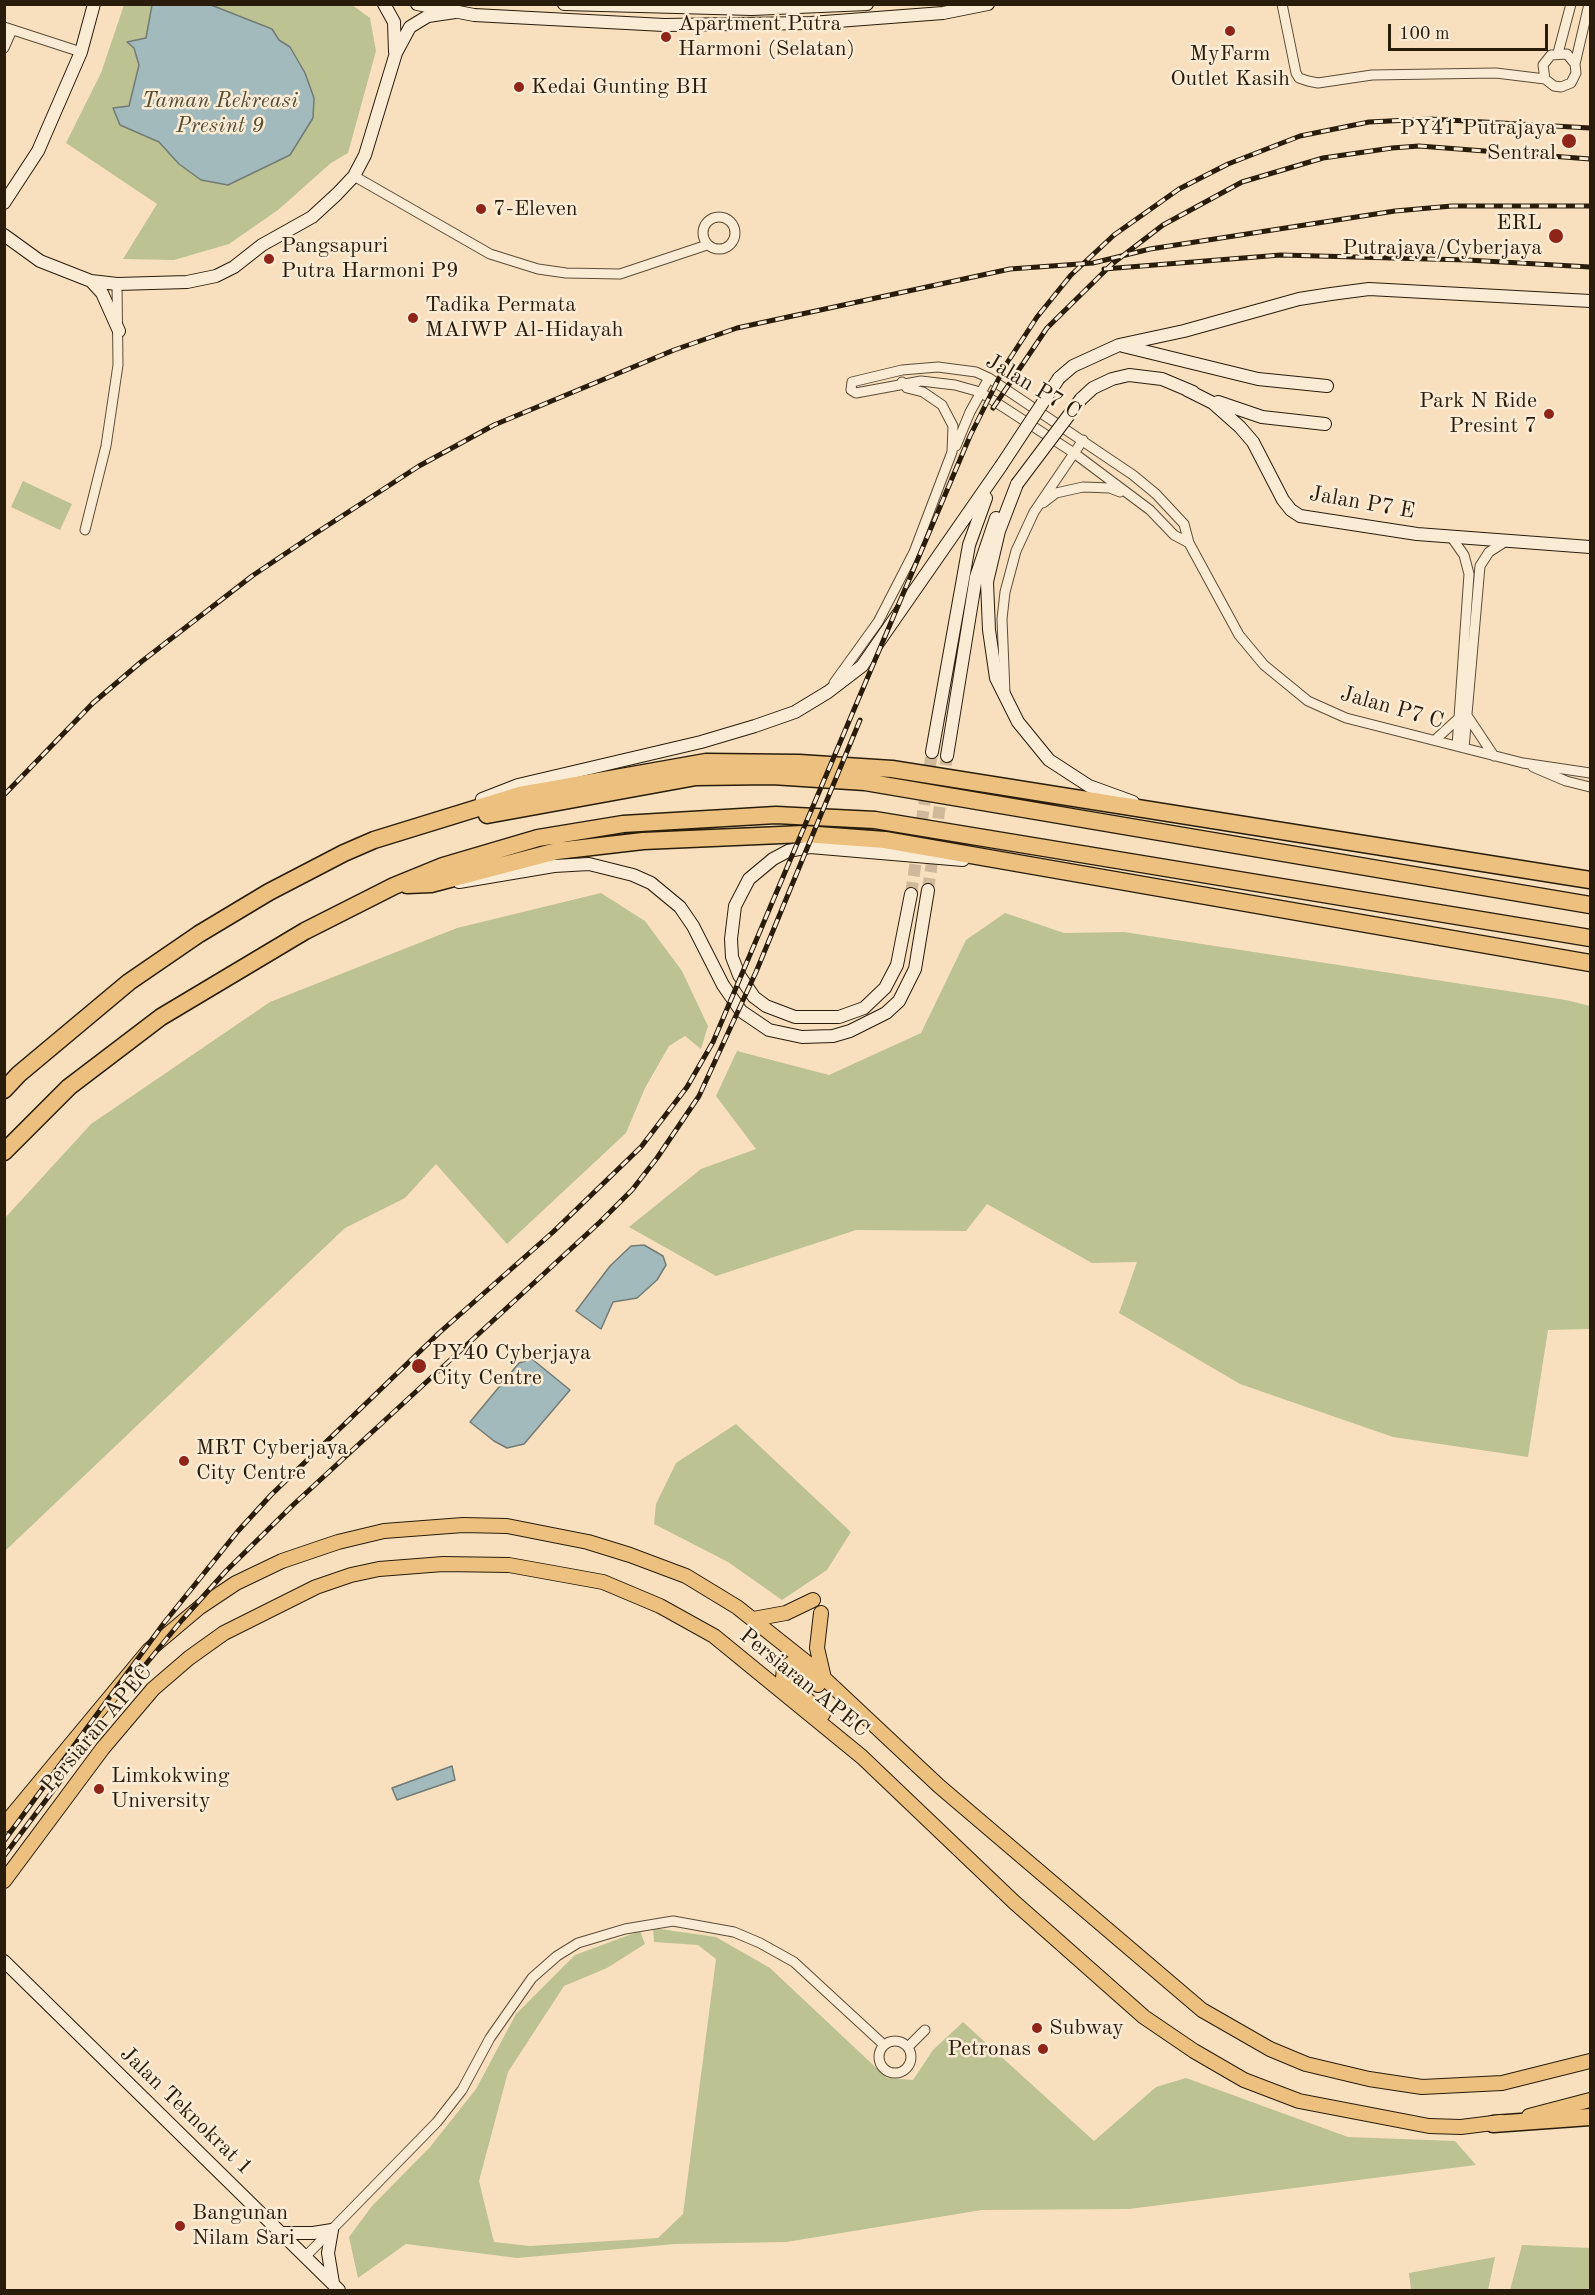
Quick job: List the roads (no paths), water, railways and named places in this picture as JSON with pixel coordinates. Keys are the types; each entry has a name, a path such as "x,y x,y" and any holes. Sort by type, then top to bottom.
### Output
{"highway":[{"path":"4,1090 19,1074 129,982 199,934 269,892 374,840 520,795 705,762 740,761 892,770 1590,880"},
{"path":"269,892 340,861 436,829 487,815 696,777 772,776 874,783 1590,904"},
{"path":"4,1152 69,1087 161,1017 305,931 394,886 487,852 578,830 705,817 803,816 875,820 1590,938"},
{"path":"394,886 431,884 557,851 643,841 804,834 885,840 1015,865 1589,963"},
{"path":"1493,2124 1590,2117"}],"main road":[{"name":"Persiaran APEC","path":"4,1825 149,1650 200,1607 236,1584 282,1561 338,1542 384,1531 463,1525 507,1526 588,1542 686,1575 753,1619 824,1678 939,1786 1202,2010 1270,2049 1306,2064 1369,2079 1422,2087 1502,2083 1590,2061"},
{"name":"Persiaran APEC","path":"4,1881 103,1748 153,1689 189,1658 224,1633 316,1587 379,1569 442,1564 509,1565 603,1582 660,1606 714,1636 862,1757 1065,1948 1144,2017 1194,2051 1244,2080 1270,2092 1299,2101 1429,2126 1493,2124 1590,2100"},
{"path":"753,1619 786,1613 813,1600"},
{"path":"821,1613 817,1648 824,1678"},
{"path":"862,1757 852,1739 783,1678 784,1668 790,1664 800,1670 864,1723 879,1730"}],"street":[{"path":"4,203 38,151 81,52 93,11 101,4"},
{"path":"384,4 394,22 396,53"},
{"path":"417,4 455,12 506,18 664,26 811,23 943,13 988,4"},
{"path":"564,4 672,8 867,4"},
{"path":"672,8 687,4"},
{"path":"1558,53 1571,4"},
{"path":"1284,6 1296,73 1299,78 1308,81 1318,83 1372,75 1496,73 1545,79 1557,87 1568,85 1576,73 1575,64 1589,4"},
{"path":"4,235 40,261 91,281 117,284 188,282 216,276 317,213 354,176 365,155 378,119 396,53 410,27 428,16 455,12"},
{"path":"4,48 8,29 81,52"},
{"path":"1545,79 1543,65 1551,55 1566,54 1575,64"},
{"path":"354,176 490,254 538,269 566,273 620,274 707,245"},
{"path":"91,281 102,293 119,331"},
{"path":"85,530 106,446 118,366 117,284"},
{"path":"374,840 518,785 701,742 755,726 795,712 828,692 862,666 1059,378 1073,366 1119,345 1184,331 1299,299 1369,289 1590,301"},
{"path":"1119,345 1258,379 1327,386"},
{"name":"Jalan P7 C","path":"1189,543 1174,535 1150,510 1074,453 980,392 939,382 903,383 856,393 850,385 856,381 902,370 938,367 960,369 989,378 1083,440 1156,494 1184,524 1189,543 1239,635 1280,681 1308,701 1346,718 1494,756 1523,763 1590,773"},
{"path":"902,370 903,383 932,397 948,416 954,437 948,465"},
{"path":"947,756 980,560 998,515 1017,484 1081,399 1093,388 1112,379 1129,375 1162,379 1262,417 1325,424"},
{"path":"828,692 878,622 914,552 948,465 980,392 989,378"},
{"name":"Jalan P7 E","path":"1187,390 1213,403 1240,427 1253,442 1291,510 1300,516 1341,524 1452,538 1590,548"},
{"path":"1005,702 1002,619 1005,592 1016,551 1034,512 1083,440"},
{"path":"932,752 969,545 978,515 1001,465"},
{"path":"1017,484 999,531 987,582 992,658 1005,702 1018,722 1049,760 1089,786 1128,801 1243,824"},
{"path":"1034,512 1056,493 1083,486 1110,488 1130,497"},
{"path":"1452,538 1464,555 1468,574 1464,717 1494,756"},
{"path":"1460,747 1480,566 1489,552 1503,543"},
{"path":"1435,740 1464,717"},
{"name":"Jalan P7 C","path":"1523,763 1566,781 1590,787"},
{"path":"911,894 897,965 885,988 864,1008 838,1017 795,1017 766,1006 754,998 739,975 732,948 731,922 735,906 749,879 772,859 788,851 810,847 1015,865"},
{"path":"431,884 475,882 572,864 590,864 633,875 651,883 680,907 704,943 723,985 741,1011 770,1030 802,1037 833,1036 850,1031 886,1013 899,1001 915,969 928,890"},
{"path":"306,2256 437,2122 462,2090 490,2038 532,1978 557,1956 586,1941 635,1926 673,1921 734,1932 794,1962 884,2045"},
{"name":"Jalan Teknokrat 1","path":"4,1961 337,2288"},
{"path":"908,2047 925,2030"},
{"path":"899,2041 908,2047 910,2062 904,2070 894,2072 885,2068 880,2059 884,2045 899,2041"},
{"path":"282,2233 313,2233 332,2230"},
{"path":"332,2230 328,2253 337,2288"}],"water":[{"path":"152,5 211,5 272,29 279,40 290,47 305,73 314,98 313,118 290,155 228,185 201,180 179,164 159,142 120,125 113,108 129,106 139,65 134,48 127,42 146,38"},
{"path":"644,1245 663,1256 666,1265 657,1280 637,1298 613,1302 601,1329 576,1311 610,1266 631,1246"},
{"path":"532,1359 570,1390 524,1444 507,1448 470,1422 519,1363"},
{"path":"452,1766 455,1780 397,1800 392,1788"}],"tunnel":[{"path":"911,894 932,752"},
{"path":"928,890 947,756"}],"railway":[{"path":"4,1841 164,1623 238,1531 271,1495 439,1333 553,1232 641,1147 687,1087 713,1042 970,436 1005,366 1037,317 1071,275 1114,235 1179,189 1228,164 1300,136 1369,122 1430,119 1590,128"},
{"path":"993,408 1047,328 1112,264 1163,225 1242,182 1323,158 1419,146 1590,159"},
{"path":"4,795 93,703 141,662 252,576 313,535 419,466 494,425 674,350 737,328 1010,269 1093,263 1150,249 1395,211 1452,206 1590,206"},
{"path":"1104,269 1281,255 1467,260 1590,267"},
{"path":"128,1686 226,1571 293,1505 600,1222 632,1190 657,1158 699,1096 756,972 860,720"},
{"path":"4,1856 67,1772"}],"place":[{"name":"MyFarm Outlet Kasih","path":"1230,31"},
{"name":"Apartment Putra Harmoni (Selatan)","path":"666,37"},
{"name":"Kedai Gunting BH","path":"519,87"},
{"name":"PY41 Putrajaya Sentral","path":"1569,141"},
{"name":"7-Eleven","path":"481,209"},
{"name":"ERL Putrajaya/Cyberjaya","path":"1556,236"},
{"name":"Pangsapuri Putra Harmoni P9","path":"269,259"},
{"name":"Tadika Permata MAIWP Al-Hidayah","path":"413,318"},
{"name":"Park N Ride Presint 7","path":"1549,414"},
{"name":"PY40 Cyberjaya City Centre","path":"419,1366"},
{"name":"MRT Cyberjaya City Centre","path":"184,1461"},
{"name":"Limkokwing University","path":"99,1789"},
{"name":"Subway","path":"1037,2028"},
{"name":"Petronas","path":"1043,2049"},
{"name":"Bangunan Nilam Sari","path":"180,2226"}],"park label":[{"name":"Taman Rekreasi Presint 9","path":"220,114"}]}
